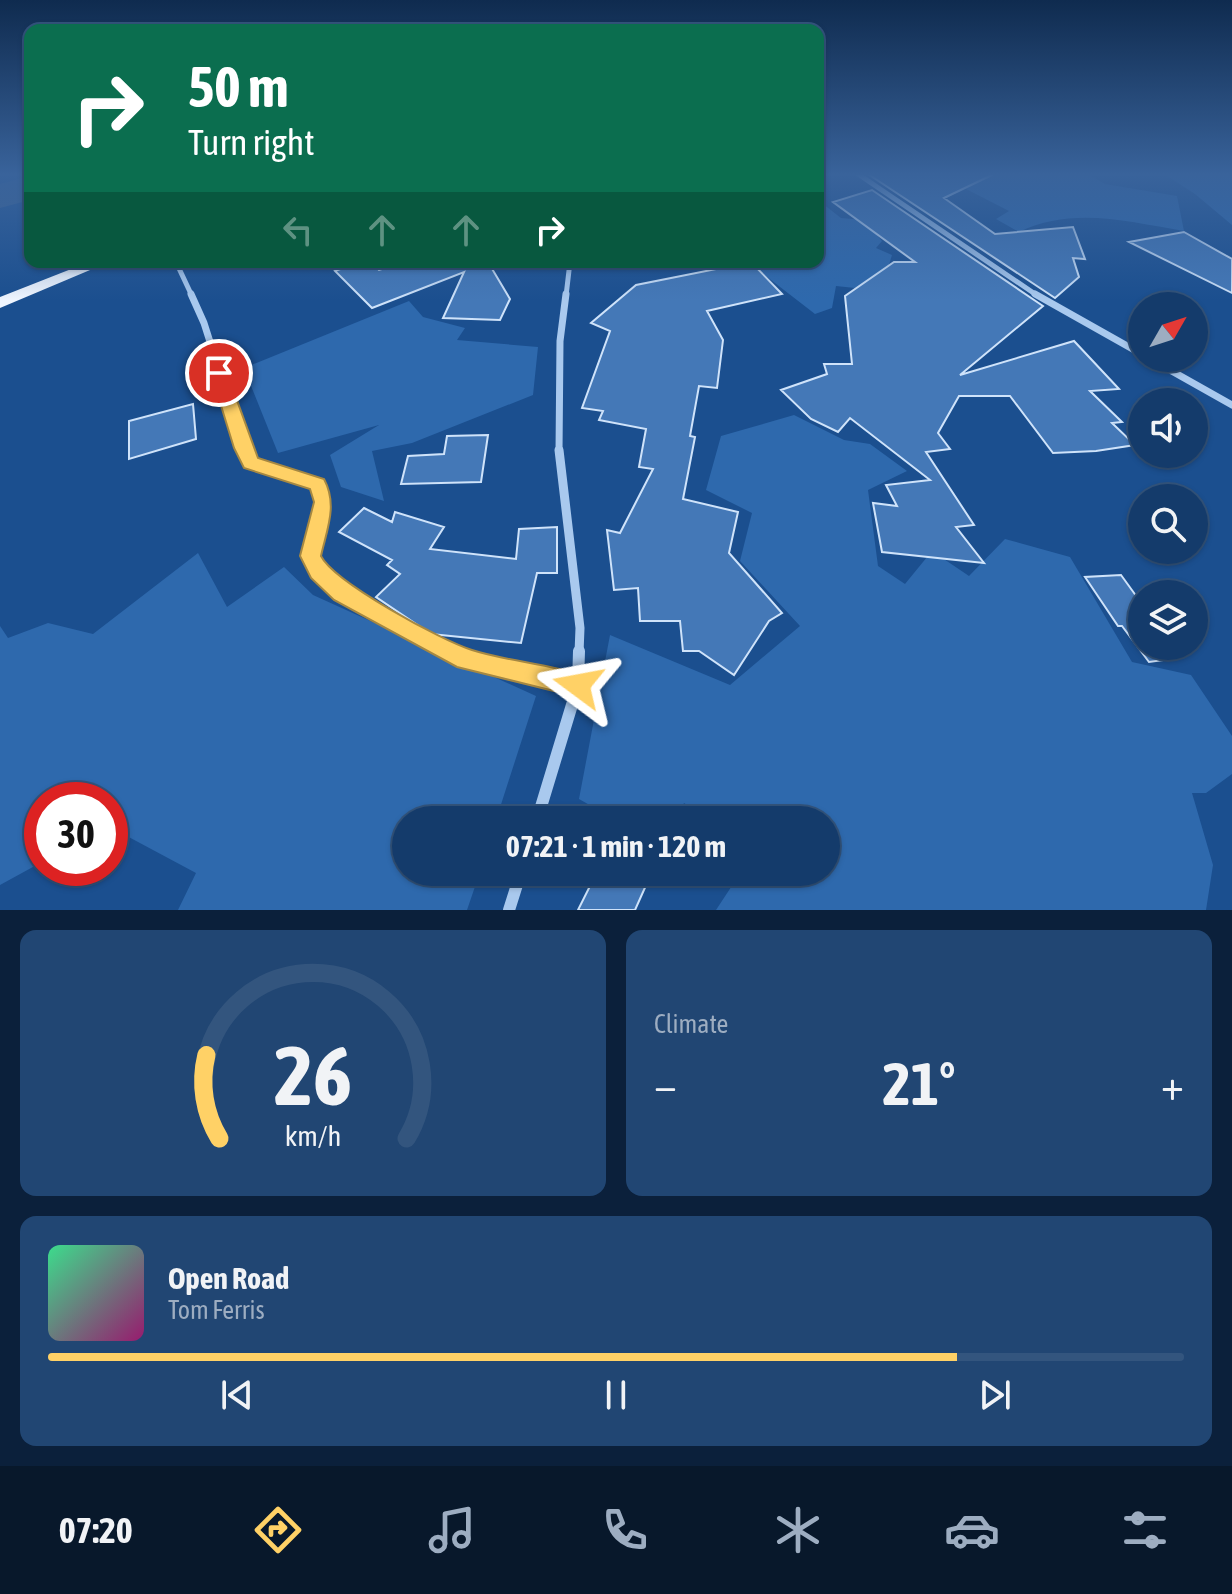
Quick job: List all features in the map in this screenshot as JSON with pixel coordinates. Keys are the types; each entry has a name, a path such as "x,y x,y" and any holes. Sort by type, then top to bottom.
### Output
{"main road":[{"path":"0,303 87,268"}],"street":[{"path":"915,216 1135,355 1232,405"},
{"path":"179,268 204,323 243,448 251,463 318,484 324,502 310,556 318,572 342,593 465,660 578,685"},
{"path":"541,806 578,685 580,628 559,451 560,341 569,268"},
{"path":"509,910 517,886"}],"shaded area":[{"path":"824,216 864,220 882,241 876,248 892,255 887,271 855,288 836,286 832,308 815,314 756,268 824,268"},
{"path":"1000,216 1181,216 1184,231 1101,218 1080,218 1039,224 1019,232 996,219"},
{"path":"1222,216 1232,216 1232,225"},
{"path":"409,301 423,317 465,328 457,340 538,347 533,395 412,443 372,451 384,501 341,487 330,455 379,425 278,453 245,371 234,372"},
{"path":"794,415 844,440 870,444 907,471 868,490 878,566 905,584 932,551 969,576 1005,539 1070,557 1128,660 1191,675 1232,736 1232,774 1206,793 1192,793 1213,865 1206,910 716,910 732,886 840,886 840,806 689,806 684,803 682,806 591,806 579,799 610,635 730,685 800,626 740,561 752,513 706,490 721,436"},
{"path":"198,553 227,607 284,567 313,595 536,696 501,806 392,806 392,886 475,886 467,910 178,910 196,873 128,837 128,782 24,782 24,872 0,885 0,626 8,638 48,623 93,634"}],"building":[{"path":"853,216 911,216 1043,306 960,375 1074,341 1119,389 1090,391 1122,422 1112,423 1128,438 1128,446 1053,453 1010,396 959,396 938,433 950,449 926,452 974,525 956,527 984,563 882,552 873,503 897,506 886,485 930,480 850,418 838,432 811,419 781,390 827,374 824,364 852,364 845,296 894,262 915,262"},
{"path":"932,216 970,216 995,234 1073,227 1085,259 1073,258 1079,277 1055,298"},
{"path":"1184,232 1232,259 1232,293 1129,242"},
{"path":"343,268 492,268 510,299 500,320 443,318 464,272 372,308 335,271"},
{"path":"721,268 757,268 782,294 707,311 723,340 717,388 699,386 690,436 695,437 683,499 738,512 729,553 782,613 769,621 734,675 699,651 683,651 680,621 640,621 638,588 614,590 607,530 620,533 653,469 639,467 646,429 599,420 603,411 582,408 610,331 591,323 636,285"},
{"path":"193,404 196,439 129,459 129,421"},
{"path":"488,435 481,482 401,484 408,456 444,454 447,436"},
{"path":"364,508 392,522 395,512 444,527 430,549 516,559 519,529 557,527 557,573 537,573 521,643 431,634 376,597 400,574 387,565 392,560 339,532"},
{"path":"1121,575 1128,585 1128,634 1122,626 1118,626 1085,577"},
{"path":"590,886 646,886 635,910 578,910"}],"route":[{"path":"219,373 243,448 251,463 258,468 302,477 318,484 324,502 310,556 318,572 342,593 465,660 578,685"}]}
